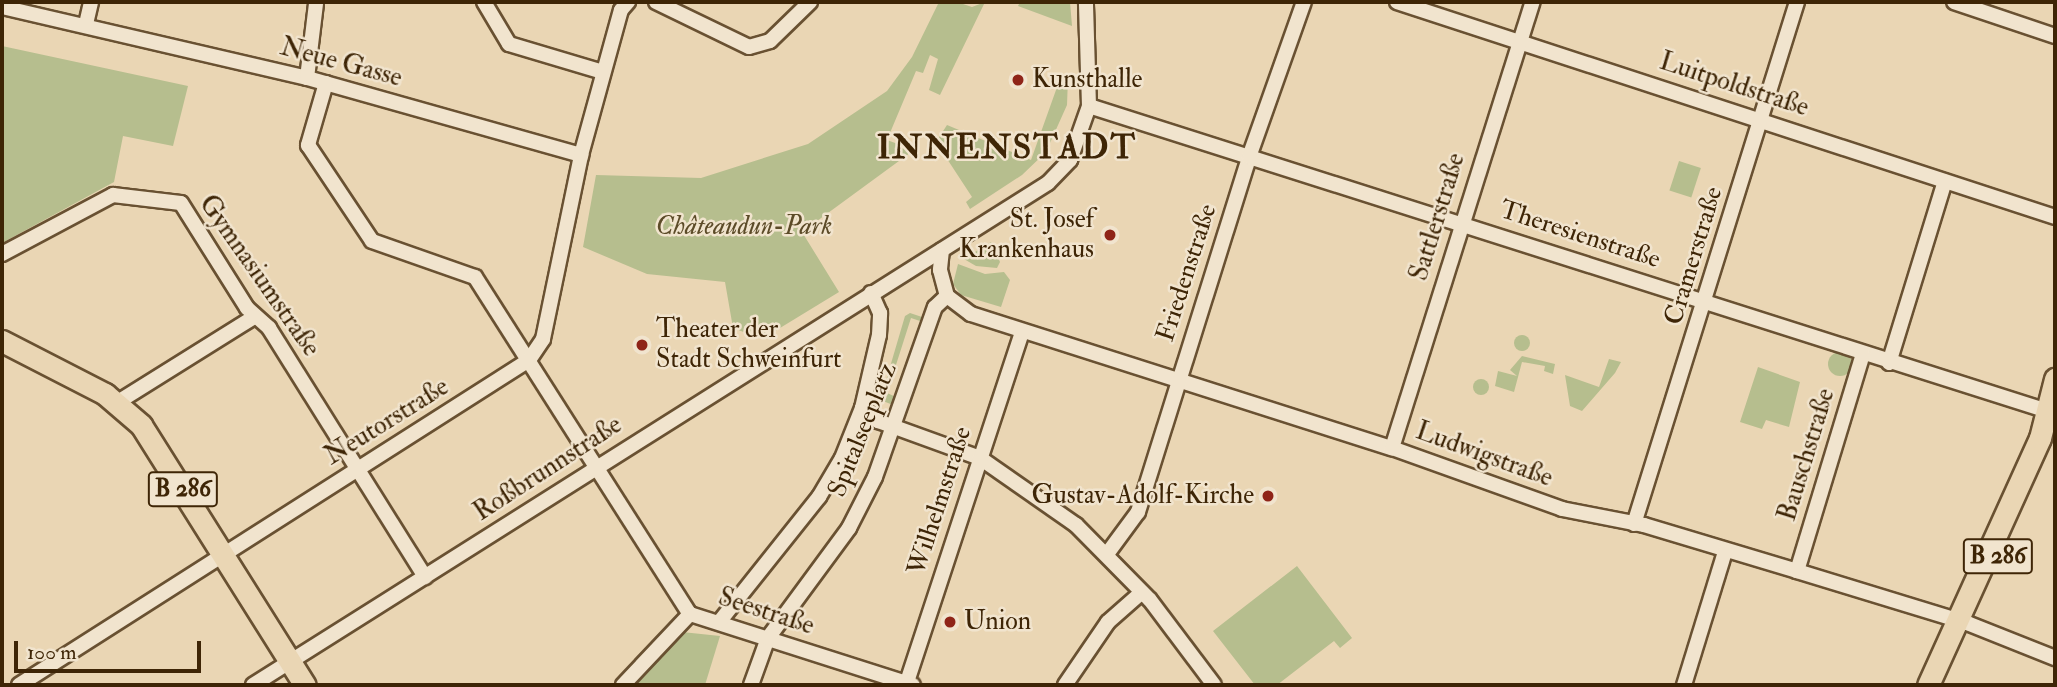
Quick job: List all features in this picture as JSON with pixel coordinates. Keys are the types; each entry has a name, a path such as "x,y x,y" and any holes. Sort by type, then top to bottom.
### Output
{"main road":[{"name":"B 286","path":"2,341 118,402 149,436 305,685"},
{"name":"B 286","path":"1938,685 1962,622 2053,417 2055,379"},
{"name":"B 286","path":"1928,685 1962,622"}],"street":[{"path":"86,24 91,2"},
{"path":"484,2 509,44 603,72"},
{"name":"Neutorstraße","path":"19,685 529,360 543,339 581,155 603,72 628,2"},
{"path":"656,2 749,47 770,41 810,2"},
{"name":"Roßbrunnstraße","path":"253,685 1056,176 1070,160 1088,106 1086,2"},
{"name":"Friedenstraße","path":"1107,554 1138,512 1249,157 1304,2"},
{"name":"Luitpoldstraße","path":"1397,2 2055,217"},
{"name":"Sattlerstraße","path":"1392,448 1461,222 1534,2"},
{"name":"Cramerstraße","path":"1634,524 1707,301 1797,2"},
{"path":"1954,2 2055,36"},
{"path":"307,78 316,4"},
{"name":"Neue Gasse","path":"2,7 86,24 307,78 581,155"},
{"name":"Seestraße","path":"326,83 307,145 365,231 372,241 475,277 690,614 720,621 908,685"},
{"name":"Theresienstraße","path":"1088,106 1707,301 2053,417"},
{"path":"1889,363 1945,181"},
{"name":"Gymnasiumstraße","path":"2,254 113,195 181,203 254,317 269,328 425,577"},
{"path":"942,250 940,270 947,296"},
{"name":"Spitalseeplatz","path":"720,621 818,497 842,458 862,408 881,321 871,293"},
{"name":"Ludwigstraße","path":"947,296 964,312 1392,448 1562,509 1634,524 1797,571 1962,622 2055,657"},
{"name":"Spitalseeplatz","path":"751,685 768,638 849,528 894,426 935,307 947,296"},
{"path":"118,402 254,317"},
{"name":"Wilhelmstraße","path":"908,685 1022,332"},
{"name":"Bauschstraße","path":"1797,571 1863,354"},
{"path":"862,408 872,418 980,458 1053,506 1107,554 1142,592 1214,685"},
{"path":"1684,685 1726,552"},
{"path":"1065,685 1108,622 1142,592"},
{"path":"623,685 690,614"}],"green space":[{"name":"Châteaudun-Park","path":"957,2 972,7 985,2 940,95 929,90 938,59 930,55 923,73 916,71 887,140 914,150 802,232 839,292 762,339 733,328 725,282 647,274 583,247 596,175 701,178 808,144 887,91 912,57 938,4"},
{"path":"1020,2 1070,2 1072,26 1018,6"},
{"path":"2,46 188,86 173,146 123,136 114,182 2,243"},
{"path":"1061,76 1068,78 1067,105 1046,152 1022,175 970,209 966,202 972,197 936,142 947,125 1031,160"},
{"path":"1679,161 1701,168 1691,198 1669,190"},
{"path":"991,242 1000,262 997,268 976,266 964,259"},
{"path":"958,264 985,274 1004,272 1010,280 1001,307 961,295 953,284"},
{"path":"910,313 922,317 920,321 911,318 887,393 896,397 893,405 883,401 882,394 905,316"},
{"path":"1519,335 1525,335 1530,343 1528,349 1519,351 1514,346 1514,340"},
{"path":"1840,352 1848,356 1852,364 1848,372 1840,376 1832,372 1828,364 1832,356"},
{"path":"1522,356 1555,364 1553,374 1544,371 1545,366 1522,362 1514,392 1495,386 1498,371 1517,376 1510,370"},
{"path":"1609,359 1621,362 1615,373 1582,411 1570,406 1565,375 1599,387"},
{"path":"1758,367 1800,382 1789,427 1766,420 1762,429 1740,422"},
{"path":"1478,379 1484,379 1489,387 1487,393 1478,395 1473,390 1473,384"},
{"path":"1297,566 1352,638 1340,648 1334,641 1277,685 1255,685 1213,631"},
{"path":"682,632 720,636 705,685 630,685"}],"place":[{"name":"Kunsthalle","path":"1018,80"},
{"name":"St. Josef Krankenhaus","path":"1110,235"},
{"name":"Theater der Stadt Schweinfurt","path":"642,345"},
{"name":"Gustav-Adolf-Kirche","path":"1268,496"},
{"name":"Union","path":"950,622"}],"district":[{"name":"INNENSTADT","path":"1007,148"}]}
